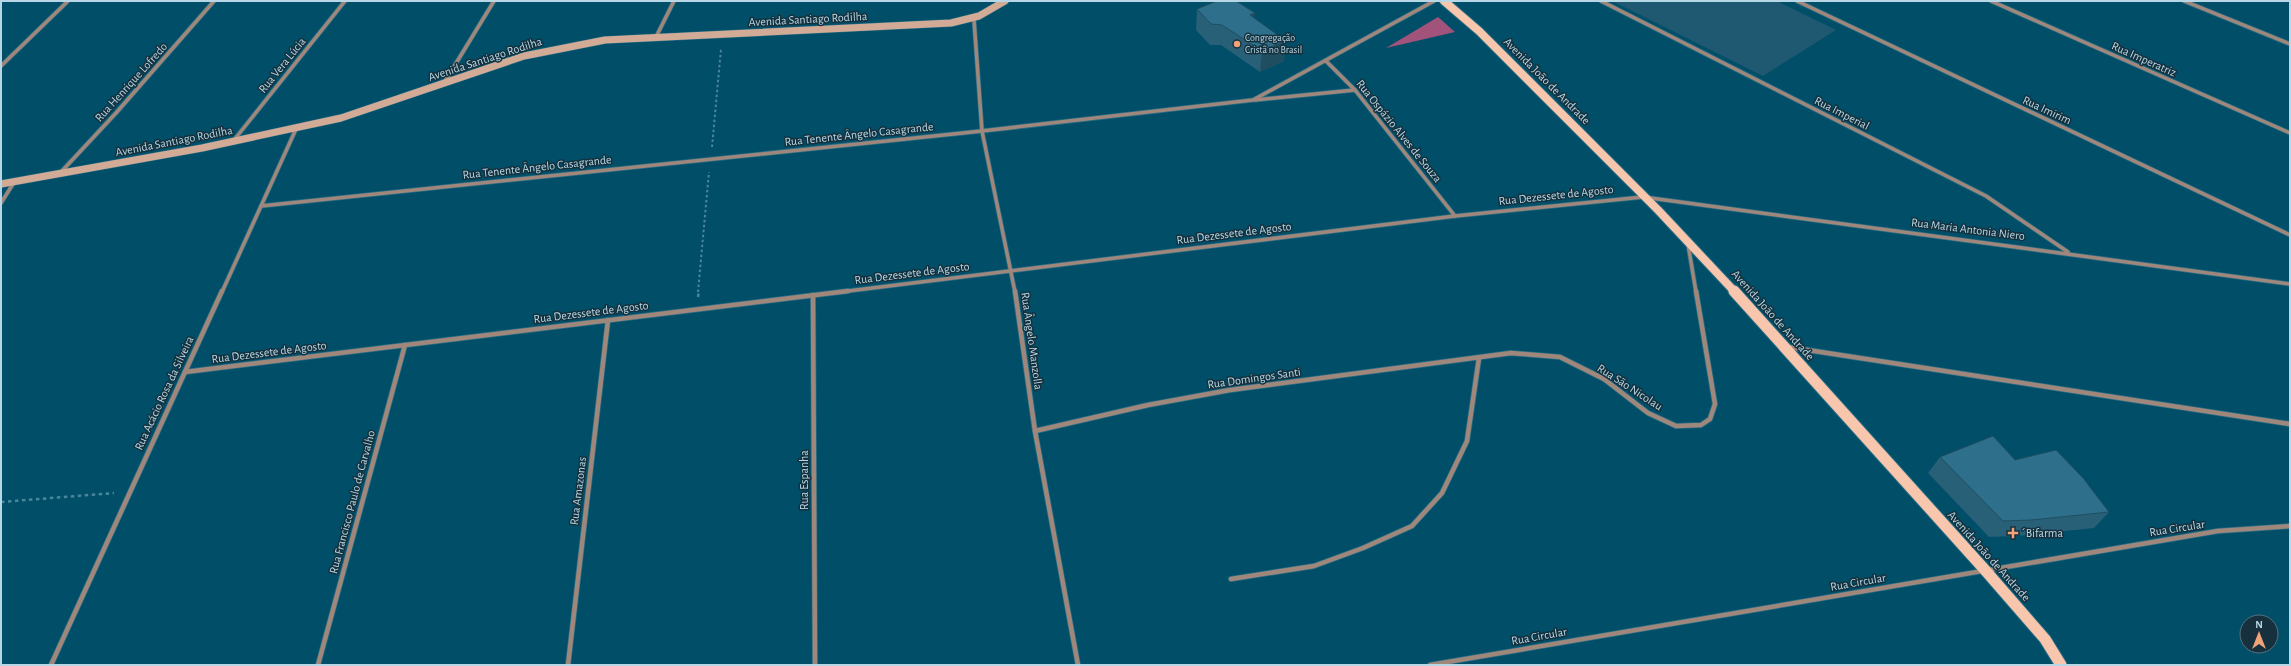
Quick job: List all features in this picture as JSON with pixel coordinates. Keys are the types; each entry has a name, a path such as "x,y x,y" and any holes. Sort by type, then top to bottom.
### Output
{"main road":[{"name":"Avenida Santiago Rodilha","path":"1,184 13,184 233,141 341,118 524,56 562,47 605,40 951,23 974,20 993,10 1004,1"},
{"name":"Avenida João de Andrade","path":"1444,1 1479,30 1687,241 1985,570 2045,639 2061,665"}],"street":[{"path":"1,66 68,1"},
{"name":"Rua Henrique Lofredo","path":"59,174 116,113 214,1"},
{"name":"Rua Vera Lúcia","path":"233,141 345,1"},
{"path":"444,84 494,1"},
{"path":"656,37 674,1"},
{"name":"Rua Tenente Ângelo Casagrande","path":"261,206 982,131 1253,100 1434,1"},
{"name":"Rua Imperial","path":"1600,1 1986,196 2012,212 2069,253"},
{"name":"Rua Imirim","path":"1797,1 2290,236"},
{"name":"Rua Imperatriz","path":"1991,1 2290,133"},
{"path":"2184,1 2290,44"},
{"name":"Rua Ângelo Manzolla","path":"974,20 982,131 1012,270 1035,431 1078,665"},
{"name":"Rua Ospázio Alves de Souza","path":"1326,61 1354,90 1455,216"},
{"path":"1253,100 1354,90"},
{"name":"Rua Acácio Rosa da Silveira","path":"51,665 296,128"},
{"path":"1,203 13,184"},
{"name":"Rua Dezessete de Agosto","path":"184,372 1455,216 1643,197"},
{"name":"Rua Maria Antonia Niero","path":"1643,197 2069,253 2290,284"},
{"name":"Rua São Nicolau","path":"1479,358 1510,353 1560,357 1604,379 1648,413 1664,421 1676,426 1690,427 1702,425 1710,419 1715,404 1687,241"},
{"name":"Rua Espanha","path":"813,295 815,665"},
{"name":"Rua Amazonas","path":"568,665 608,320"},
{"name":"Rua Francisco Paulo de Carvalho","path":"318,665 405,345"},
{"path":"1783,346 2290,424"},
{"path":"1231,579 1314,566 1363,548 1412,526 1442,493 1467,441 1479,358"},
{"name":"Rua Domingos Santi","path":"1035,431 1148,405 1230,390 1479,358"},
{"name":"Rua Circular","path":"1430,665 2218,531 2290,526"}],"path":[{"path":"1,502 130,492"}],"shaded area":[{"path":"1612,1 1777,1 1836,30 1763,76"},
{"path":"1438,17 1455,32 1386,48"}],"building":[{"path":"1217,1 1236,1 1255,13 1250,15 1286,41 1262,51 1222,25 1211,24 1197,9"},
{"path":"1993,436 2015,460 2056,450 2083,478 2109,512 2031,520 2003,521 1940,457"}],"place":[{"name":"Congregação Cristã no Brasil","path":"1237,44"},
{"name":"´Bifarma","path":"2013,533"}]}
